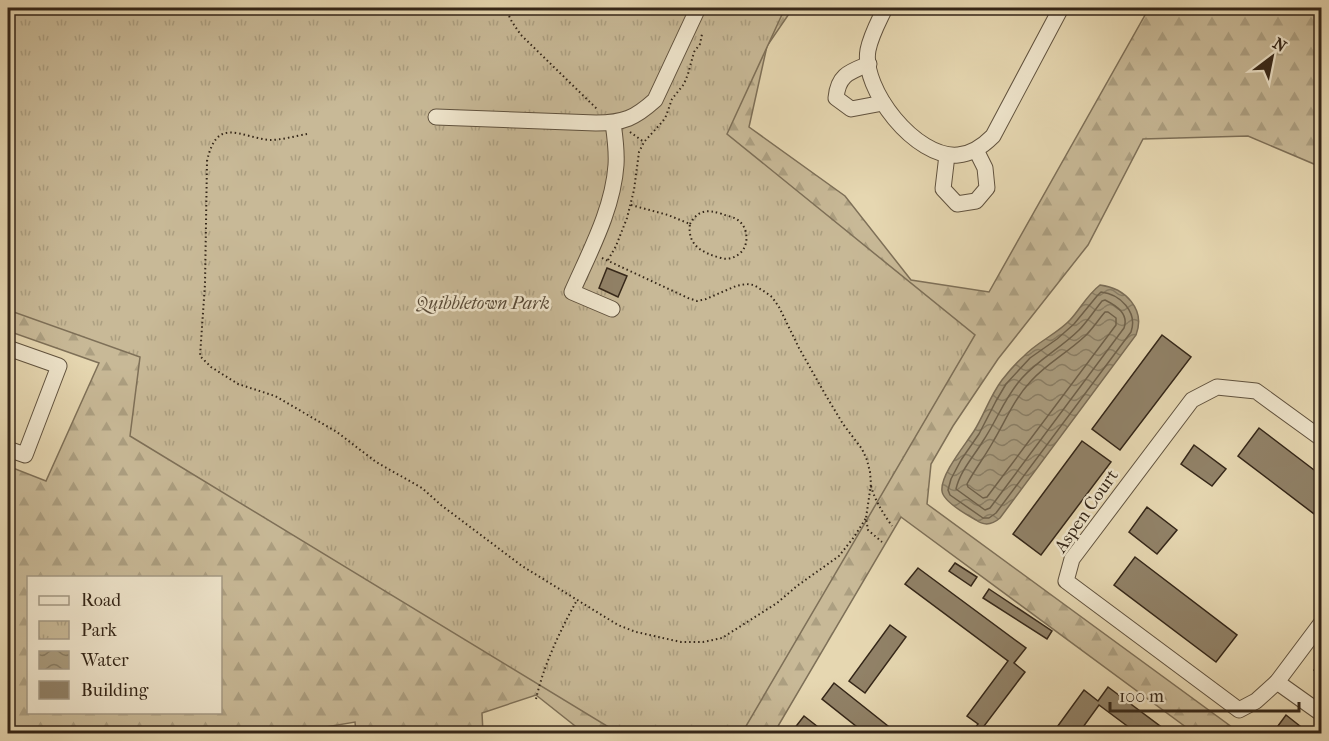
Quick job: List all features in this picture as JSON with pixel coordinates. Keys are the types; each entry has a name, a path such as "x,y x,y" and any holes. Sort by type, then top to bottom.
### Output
{"street":[{"path":"436,117 614,122 633,117 655,100 698,8"},
{"path":"885,8 868,51 871,77 883,103 908,133 921,145 947,155 975,150 993,136 1061,8"},
{"path":"868,64 849,73 837,85 836,98 851,109 883,103"},
{"path":"612,309 572,292 607,210 616,166 614,122"},
{"path":"947,155 943,189 957,204 976,201 987,188 985,168 975,150"},
{"path":"8,348 59,366 25,455 8,449"},
{"name":"Aspen Court","path":"1322,439 1256,391 1217,387 1192,400 1072,559 1066,581 1239,710 1256,701 1276,682 1322,622"},
{"path":"1276,682 1322,714"}],"path":[{"path":"505,8 521,35 614,122 644,142"},
{"path":"608,260 631,205 639,152 644,142 663,121 672,99 684,84 702,33"},
{"path":"307,134 271,140 230,132 222,134 209,150 205,284 200,356 211,368 238,384 275,396 337,432 376,462 422,488 522,566 618,625 636,632 681,642 703,642 722,638 777,603 839,556 866,518"},
{"path":"631,205 668,215 690,224"},
{"path":"712,211 740,222 745,230 747,242 738,255 727,259 721,258 693,244 689,235 690,224 697,215 712,211"},
{"path":"590,252 698,301 746,284 754,285 772,297 843,424 862,449 867,460 874,495 881,512 892,525"},
{"path":"871,484 866,518 868,530 882,542"},
{"path":"536,699 550,655 577,600"}],"green space":[{"name":"Quibbletown Park","path":"14,8 785,8 727,134 975,335 742,733 620,734 130,436 140,357 8,310 8,35"},
{"name":"Quibbletown Park","path":"703,8 793,8 767,46 749,127 845,196 911,280 989,292 1149,8 1321,8 1321,167 1248,136 1143,139 1088,245 998,359 953,426 931,464 927,504 1240,733 1194,733 901,517 774,733 584,733 536,695 482,713 483,733 356,733 355,722 284,734 8,733 8,466 46,481 99,363 8,331 8,298 731,183"}],"water":[{"path":"1100,285 1118,290 1131,301 1138,317 1136,335 1000,518 988,524 979,522 956,507 943,495 942,484 949,469 1007,373 1029,351 1065,325"}],"building":[{"path":"607,268 627,276 618,297 599,288"},
{"path":"1162,335 1191,357 1120,450 1092,429"},
{"path":"1259,428 1322,476 1322,520 1238,456"},
{"path":"1082,441 1111,462 1041,555 1013,534"},
{"path":"1194,445 1226,469 1212,486 1181,464"},
{"path":"1147,507 1177,530 1157,554 1129,532"},
{"path":"1135,557 1237,635 1216,662 1114,585"},
{"path":"955,563 977,577 971,586 949,571"},
{"path":"918,568 1026,648 1014,663 1025,672 984,726 994,734 971,734 978,724 967,716 1008,661 905,584"},
{"path":"989,589 1052,631 1047,639 983,598"},
{"path":"890,625 906,637 865,693 849,681"},
{"path":"1322,660 1322,676 1314,670"},
{"path":"834,683 898,734 866,734 822,699"},
{"path":"1108,687 1164,729 1160,734 1138,734 1099,705 1078,734 1052,734 1084,690 1098,701"},
{"path":"1286,715 1310,734 1272,734"},
{"path":"804,716 827,734 790,734"},
{"path":"502,728 526,728 526,734 502,734"}]}
